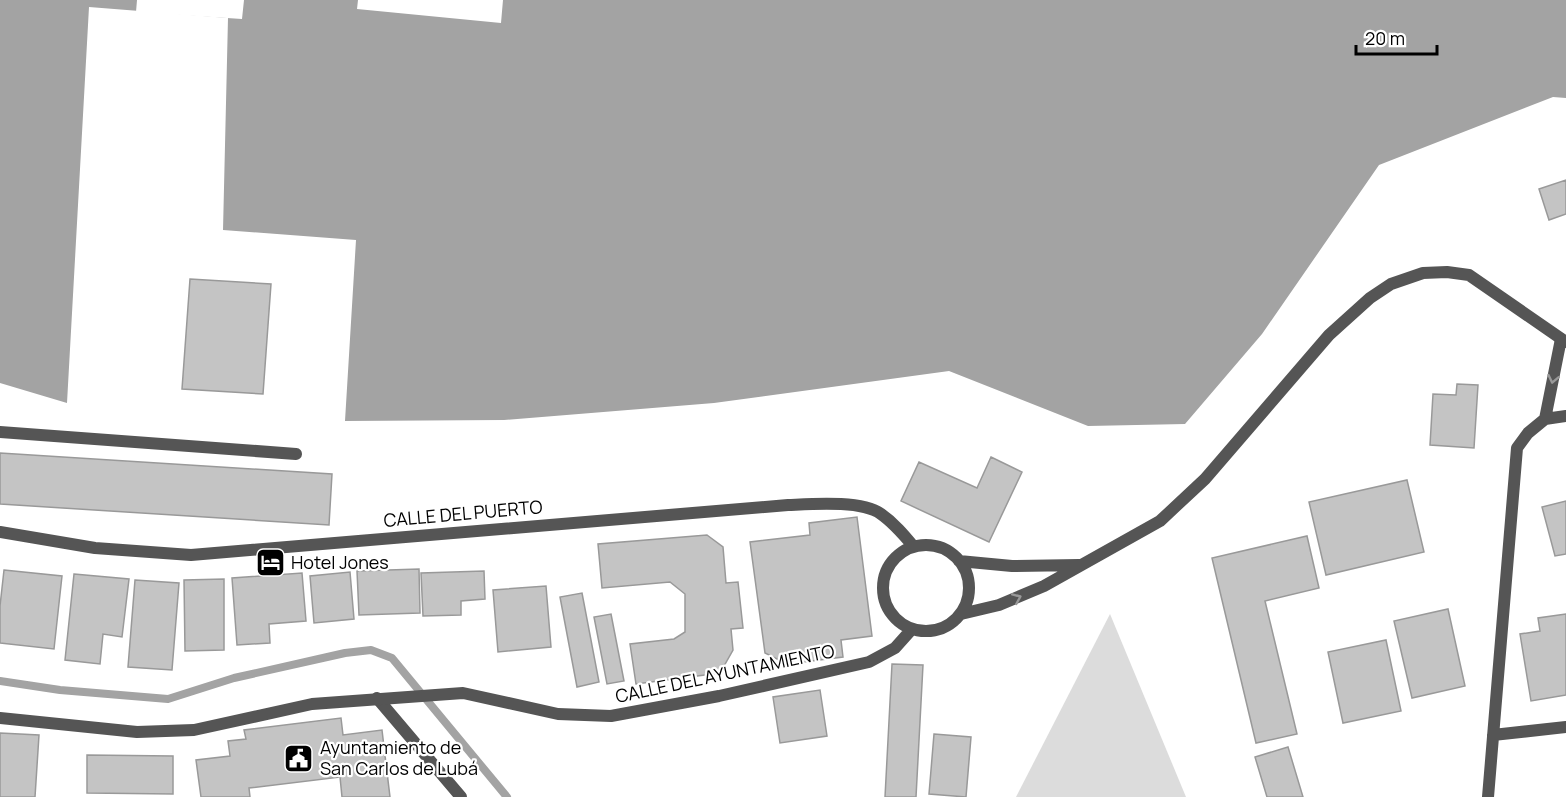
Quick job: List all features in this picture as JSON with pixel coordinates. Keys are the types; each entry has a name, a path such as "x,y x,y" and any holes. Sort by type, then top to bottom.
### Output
{"street":[{"path":"961,614 999,605 1044,586 1160,521 1205,479 1329,335 1370,298 1392,284 1423,273 1447,272 1469,275 1564,340 1545,419"},
{"path":"1488,797 1517,448 1528,434 1545,419 1566,416"},
{"path":"0,432 296,454"},
{"name":"CALLE DEL PUERTO","path":"0,532 95,548 191,555 776,506 842,503 879,512 914,547"},
{"path":"926,545 950,552 959,561 967,573 968,601 961,614 951,623 926,632 912,629 891,613 885,601 883,588 885,574 892,562 902,553 914,547 926,545"},
{"path":"959,561 1012,566 1083,565"},
{"name":"CALLE DEL AYUNTAMIENTO","path":"0,718 137,732 194,730 312,704 397,696 463,693 558,714 611,716 719,696 869,662 895,648 912,629"},
{"path":"377,698 461,797"},
{"path":"1493,735 1566,728"}],"shaded area":[{"path":"0,0 1566,0 1566,98 1553,97 1379,165 1262,334 1185,424 1088,426 949,371 714,403 504,420 345,421 356,240 223,230 228,18 89,7 67,403 0,383"},
{"path":"1110,614 1186,797 1016,797"}],"pier":[{"path":"137,0 244,0 242,19 136,12"},
{"path":"358,0 503,0 501,23 357,9"}],"building":[{"path":"1566,180 1566,214 1549,220 1539,189"},
{"path":"190,279 271,284 263,394 182,389"},
{"path":"1457,384 1478,385 1474,448 1430,445 1433,394 1456,395"},
{"path":"0,453 332,474 329,525 0,504"},
{"path":"991,457 1022,472 989,542 901,501 919,462 977,488"},
{"path":"1407,480 1424,552 1326,575 1309,502"},
{"path":"1566,501 1566,554 1555,556 1542,507"},
{"path":"857,517 872,636 841,640 843,657 787,664 765,653 750,542 810,535 809,523"},
{"path":"707,535 723,547 726,583 738,582 743,628 731,629 733,650 720,673 636,684 630,644 674,639 685,632 685,594 670,582 602,588 598,544"},
{"path":"1307,536 1319,588 1265,601 1297,734 1256,743 1212,558"},
{"path":"419,569 420,613 359,615 357,571"},
{"path":"4,570 62,576 54,649 0,643 0,606"},
{"path":"484,571 485,599 461,601 461,615 423,616 421,573"},
{"path":"350,572 354,619 314,623 310,576"},
{"path":"302,573 306,621 269,624 270,643 237,645 232,578"},
{"path":"74,574 129,579 122,637 103,634 100,664 65,660"},
{"path":"224,579 224,650 185,651 184,580"},
{"path":"135,580 179,583 172,670 128,667"},
{"path":"546,586 551,647 498,652 493,590"},
{"path":"582,593 599,682 577,687 560,597"},
{"path":"1448,609 1465,686 1412,698 1394,621"},
{"path":"611,614 624,681 607,684 594,617"},
{"path":"1566,614 1566,695 1531,701 1520,634 1540,631 1538,618"},
{"path":"1386,640 1401,711 1343,723 1328,652"},
{"path":"892,664 923,665 916,797 885,797"},
{"path":"820,690 827,736 780,743 773,697"},
{"name":"Ayuntamiento de San Carlos de Lubá","path":"341,718 343,735 382,730 390,797 342,797 340,777 249,788 250,797 201,797 196,760 230,756 228,741 246,739 244,730"},
{"path":"0,733 39,735 35,797 0,797"},
{"path":"934,734 971,737 966,797 929,794"},
{"path":"1288,747 1303,797 1267,797 1255,757"},
{"path":"87,755 173,756 173,794 87,793"}],"waterway":[{"path":"0,681 60,690 168,699 234,678 345,653 371,650 392,658 507,797"}],"place":[{"name":"Hotel Jones","path":"270,563"},
{"name":"Ayuntamiento de San Carlos de Lubá","path":"299,758"}]}
